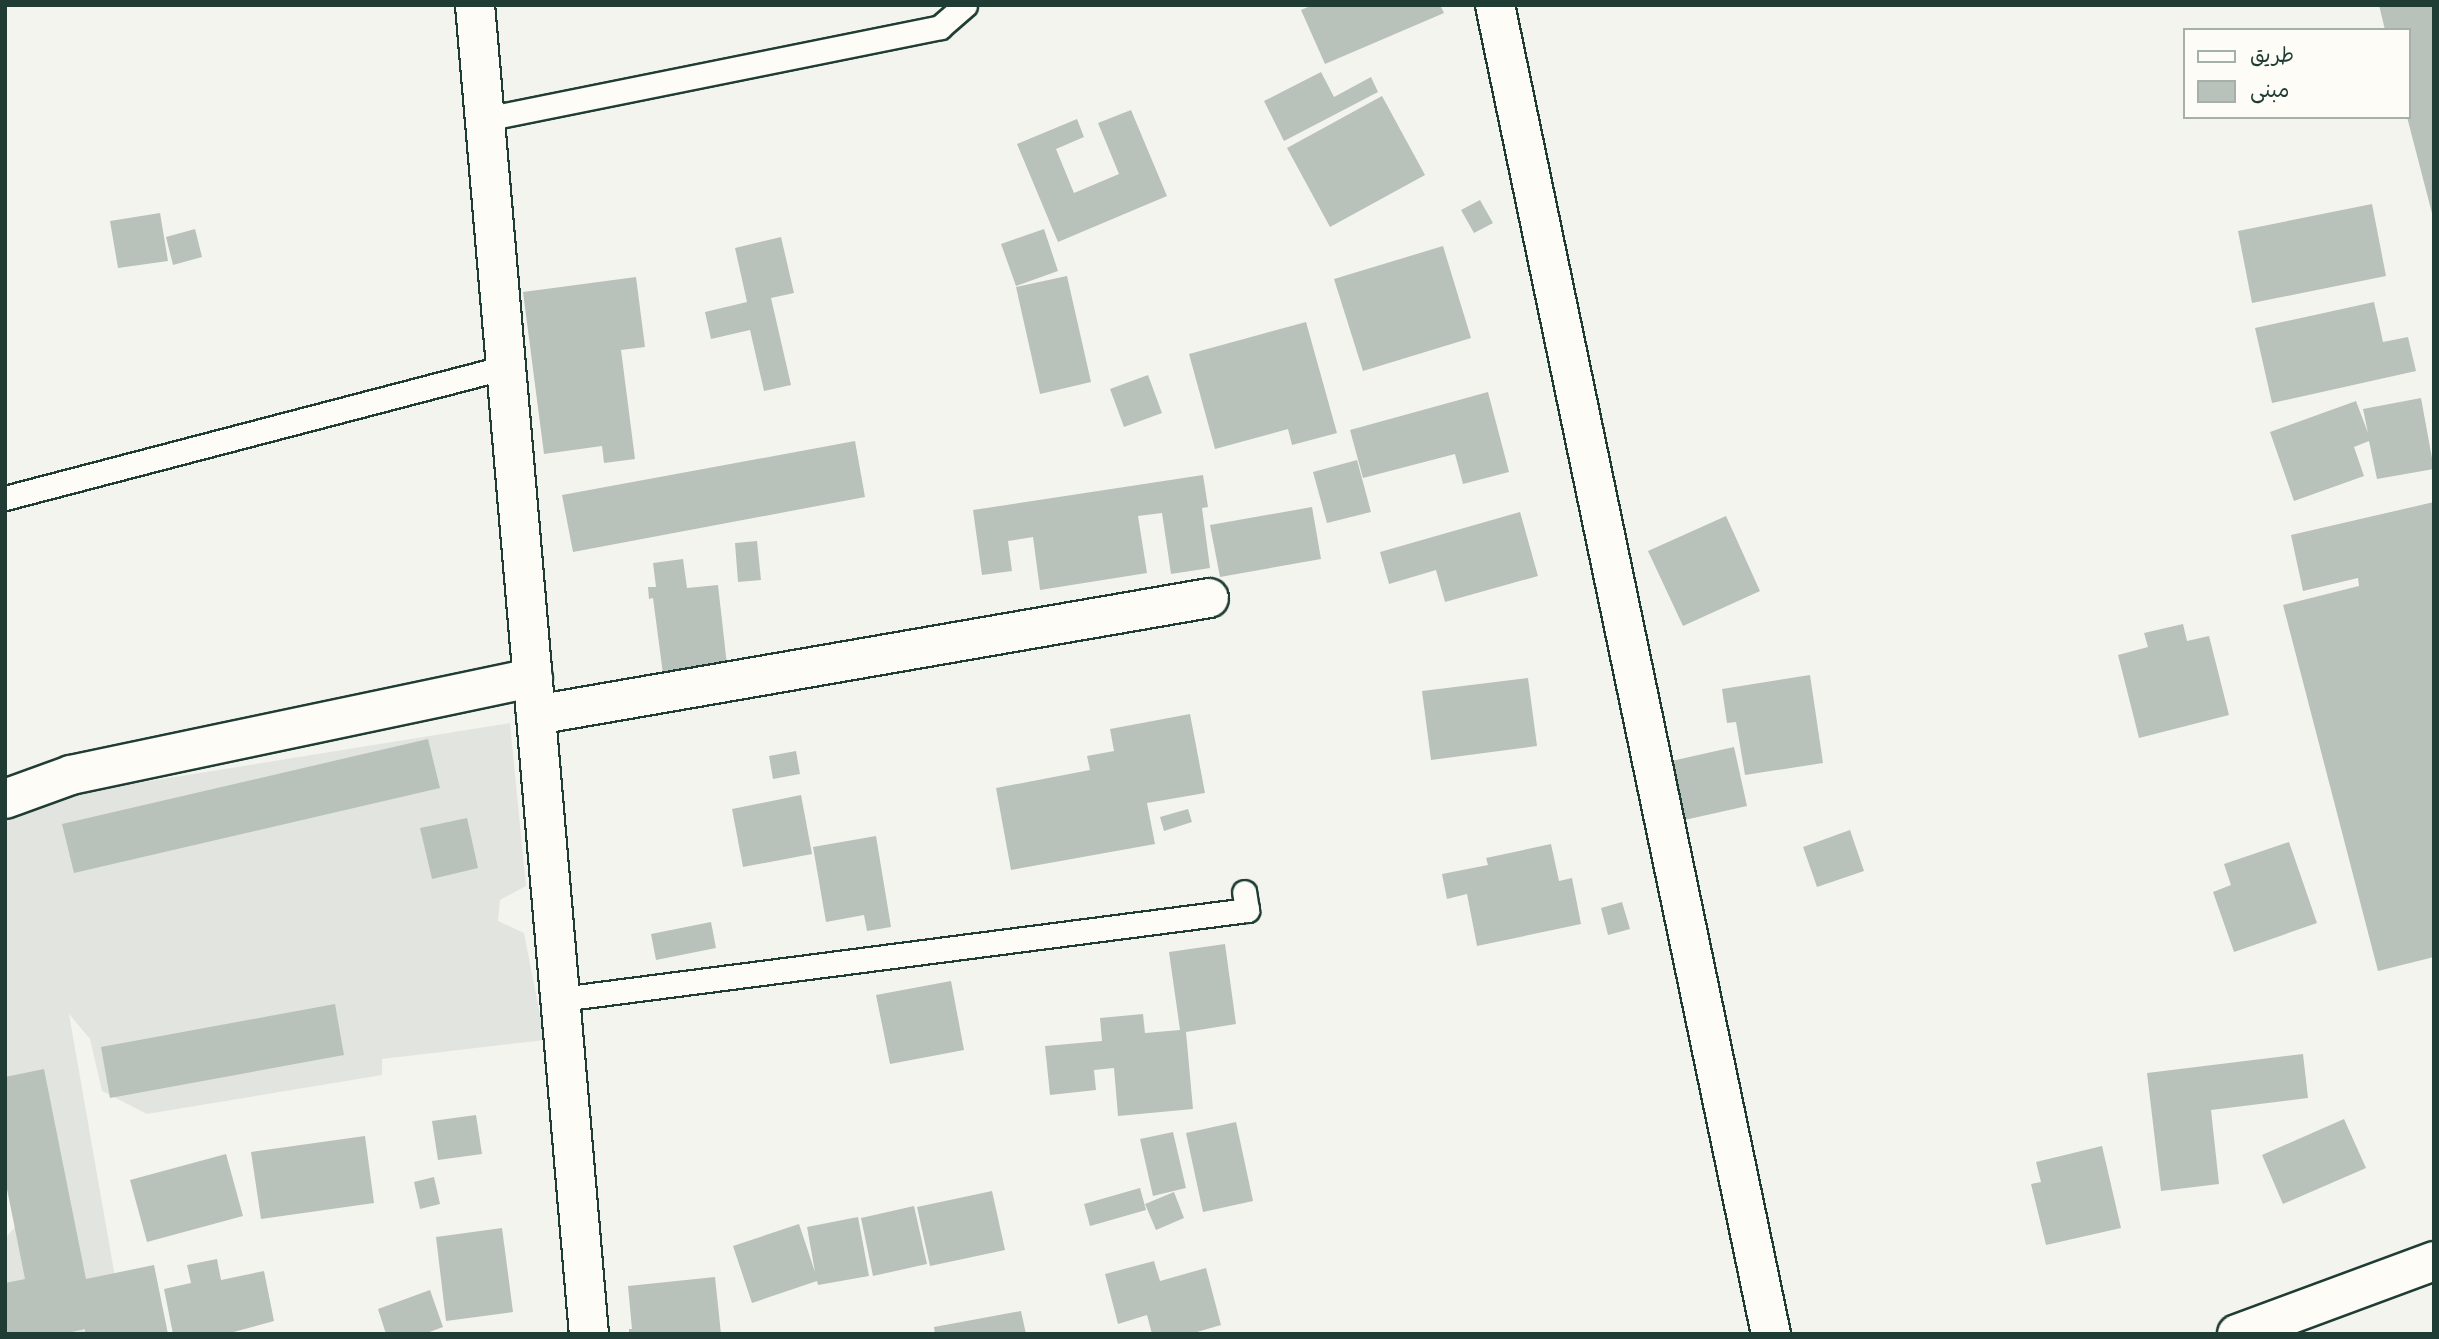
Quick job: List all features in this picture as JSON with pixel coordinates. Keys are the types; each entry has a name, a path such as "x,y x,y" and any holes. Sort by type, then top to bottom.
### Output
{"street":[{"path":"475,5 590,1334"},
{"path":"1495,5 1770,1334"},
{"path":"5,799 71,775 535,696 1209,598"},
{"path":"2256,1330 2434,1261"}],"lane":[{"path":"485,119 940,27 965,5"},
{"path":"5,498 506,367"},
{"path":"561,999 1247,910 1244,892"}],"shaded area":[{"path":"510,723 526,886 500,900 498,921 524,933 545,1040 382,1059 382,1075 147,1114 102,1091 90,1039 69,1014 125,1334 5,1334 5,1238 18,1224 5,1128 5,824 44,798"}],"building":[{"path":"1313,5 1440,5 1444,13 1325,64 1301,10"},
{"path":"2379,5 2434,5 2434,221 2408,119 2411,119 2411,28 2385,28"},
{"path":"1321,72 1334,97 1371,77 1378,92 1284,141 1264,101"},
{"path":"1382,96 1425,175 1330,227 1287,148"},
{"path":"1131,110 1167,196 1058,242 1017,144 1077,119 1084,137 1056,149 1074,193 1119,174 1098,123"},
{"path":"1480,200 1493,223 1474,233 1461,210"},
{"path":"2372,204 2386,276 2252,303 2238,231"},
{"path":"160,213 168,261 118,268 110,221"},
{"path":"195,229 202,257 173,265 166,237"},
{"path":"1044,229 1058,271 1016,286 1001,244"},
{"path":"781,237 794,293 771,298 791,385 764,391 750,330 711,339 705,312 747,302 735,248"},
{"path":"1443,246 1471,338 1363,371 1334,279"},
{"path":"1067,276 1091,382 1040,394 1016,287"},
{"path":"636,277 645,347 621,350 635,459 604,463 602,446 544,454 523,292"},
{"path":"2374,302 2383,342 2408,337 2416,371 2272,403 2255,328"},
{"path":"1306,322 1337,433 1292,445 1288,429 1215,449 1189,354"},
{"path":"1148,375 1162,413 1124,427 1110,389"},
{"path":"1488,392 1509,472 1463,484 1455,454 1363,478 1350,430"},
{"path":"2421,398 2434,469 2377,479 2369,441 2354,447 2364,476 2294,501 2270,432 2356,401 2368,433 2363,409"},
{"path":"855,441 865,497 573,552 562,495"},
{"path":"1357,460 1371,512 1327,523 1313,472"},
{"path":"1203,475 1208,507 1202,508 1210,568 1171,574 1162,513 1138,516 1147,573 1040,590 1033,537 1008,541 1012,571 982,575 973,510"},
{"path":"2434,502 2434,957 2378,971 2283,605 2359,586 2358,578 2303,591 2291,535"},
{"path":"1312,507 1321,559 1220,577 1210,525"},
{"path":"1520,512 1538,576 1445,602 1436,570 1389,584 1380,552"},
{"path":"1726,516 1760,591 1683,626 1648,551"},
{"path":"757,541 761,580 738,582 735,543"},
{"path":"683,559 687,588 718,585 727,665 663,674 653,598 649,599 648,587 656,587 653,563"},
{"path":"2183,624 2187,641 2209,636 2229,715 2139,738 2118,655 2148,647 2144,633"},
{"path":"1810,675 1823,763 1745,775 1736,722 1727,723 1722,689"},
{"path":"1528,678 1537,746 1431,760 1422,691"},
{"path":"1190,714 1205,793 1147,803 1155,844 1011,870 996,788 1090,770 1087,756 1114,751 1110,729"},
{"path":"428,739 440,788 74,873 62,824"},
{"path":"1734,747 1747,806 1680,821 1667,762"},
{"path":"796,751 800,774 773,779 769,756"},
{"path":"801,795 812,854 743,867 732,809"},
{"path":"1188,809 1192,822 1164,831 1160,817"},
{"path":"467,818 478,868 432,879 420,828"},
{"path":"1850,830 1864,871 1817,887 1803,847"},
{"path":"876,836 891,927 867,931 864,915 826,922 813,847"},
{"path":"2289,842 2317,923 2234,952 2213,892 2231,885 2224,864"},
{"path":"1551,844 1559,881 1572,878 1581,924 1477,946 1467,894 1447,899 1442,874 1488,865 1486,858"},
{"path":"1622,902 1630,929 1608,935 1601,908"},
{"path":"711,922 716,948 656,960 651,934"},
{"path":"1225,944 1236,1024 1186,1032 1193,1109 1118,1116 1114,1068 1094,1070 1096,1090 1050,1095 1045,1046 1102,1041 1100,1018 1143,1014 1145,1033 1180,1030 1169,952"},
{"path":"951,981 964,1050 890,1064 876,995"},
{"path":"335,1004 344,1055 110,1098 101,1047"},
{"path":"2303,1054 2308,1098 2211,1110 2219,1184 2161,1191 2147,1073"},
{"path":"44,1069 86,1279 154,1265 168,1334 85,1334 85,1329 63,1334 5,1334 5,1283 25,1279 5,1179 5,1077"},
{"path":"476,1115 482,1154 438,1160 432,1121"},
{"path":"2344,1119 2366,1168 2283,1204 2262,1155"},
{"path":"1236,1122 1253,1201 1203,1212 1186,1133"},
{"path":"1173,1132 1186,1188 1153,1196 1140,1139"},
{"path":"365,1136 374,1203 261,1219 251,1152"},
{"path":"2102,1146 2121,1228 2046,1245 2031,1184 2041,1182 2036,1162"},
{"path":"226,1154 243,1216 147,1242 130,1180"},
{"path":"434,1177 440,1204 420,1209 414,1182"},
{"path":"1140,1188 1146,1210 1090,1226 1084,1204"},
{"path":"992,1191 1005,1250 930,1266 917,1207"},
{"path":"1174,1192 1184,1218 1156,1230 1145,1204"},
{"path":"914,1206 927,1264 873,1276 861,1218"},
{"path":"858,1217 869,1276 818,1285 817,1281 752,1303 733,1246 799,1224 815,1272 807,1227"},
{"path":"502,1228 513,1312 446,1321 436,1237"},
{"path":"217,1259 221,1280 264,1271 274,1321 226,1334 173,1334 164,1289 191,1283 187,1265"},
{"path":"1154,1261 1160,1281 1206,1268 1221,1325 1190,1334 1152,1334 1147,1315 1118,1324 1105,1274"},
{"path":"715,1277 721,1334 629,1334 629,1329 632,1329 628,1286"},
{"path":"430,1290 443,1327 424,1334 386,1334 378,1309"},
{"path":"1021,1311 1026,1334 935,1334 934,1327"}]}
